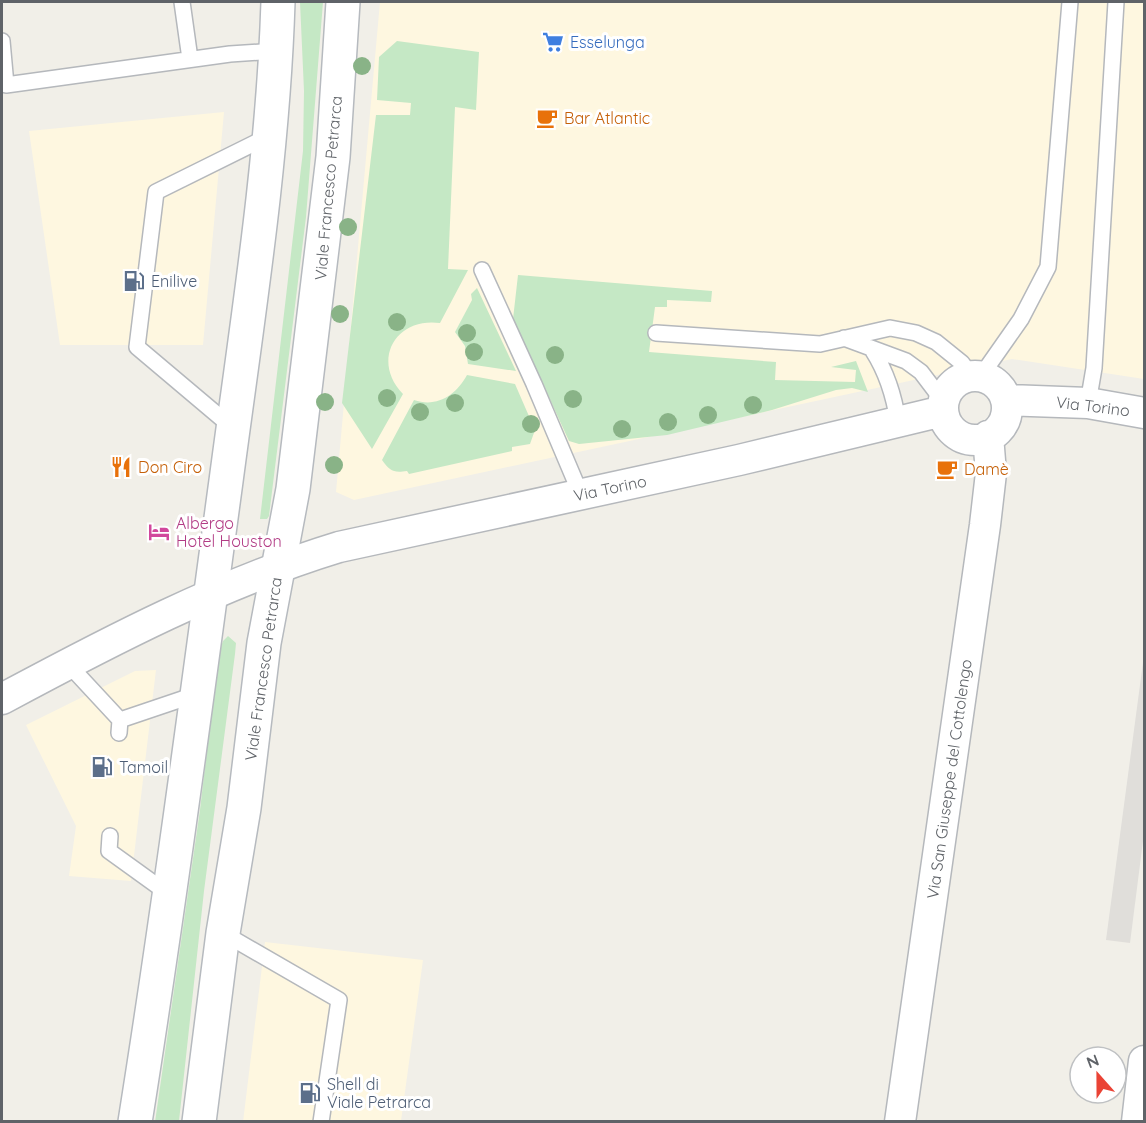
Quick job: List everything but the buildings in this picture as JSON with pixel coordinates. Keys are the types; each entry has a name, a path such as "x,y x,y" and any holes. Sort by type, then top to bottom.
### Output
{"main road":[{"path":"135,1122 170,896 233,428 269,136 278,2"},
{"name":"Viale Francesco Petrarca","path":"199,1122 224,933 244,808 264,643 293,489 333,157 343,2"}],"street":[{"path":"976,376 997,385 1006,400 1004,421 988,436 979,439 959,435 951,429 943,406 953,384 976,376"},
{"name":"Via Torino","path":"1006,400 1088,403 1144,413"},
{"name":"Via Torino","path":"2,699 68,664 211,595 278,566 371,539 581,495 898,422 943,406"},
{"name":"Via San Giuseppe del Cottolengo","path":"900,1122 985,525 991,473 988,436"},
{"path":"1137,1122 1144,1061"}],"lane":[{"path":"182,2 190,59"},
{"path":"656,333 820,344 890,328 916,333 951,352 976,376 1021,319 1048,267 1070,2"},
{"path":"1088,403 1094,368 1116,2"},
{"path":"2,41 6,85 190,59 276,51"},
{"path":"233,428 137,347 156,192 269,136"},
{"path":"482,270 581,495"},
{"path":"844,338 873,351 906,361 921,372 943,406"},
{"path":"873,351 884,368 894,398 898,422"},
{"path":"68,664 120,726 197,694"},
{"path":"110,836 109,851 170,896"},
{"path":"224,933 339,1000 321,1122"}],"shaded area":[{"path":"380,2 1144,2 1144,379 1012,359 354,500 336,492"},
{"path":"224,112 203,345 60,345 29,131"},
{"path":"1144,655 1144,833 1130,943 1106,940"},
{"path":"156,670 131,881 69,876 76,826 26,725 135,671"},
{"path":"265,942 423,960 401,1121 243,1122"}],"green space":[{"path":"300,2 323,2 306,217 269,516 267,519 260,519 303,151 304,91"},
{"path":"397,41 479,52 476,110 455,107 448,269 468,270 440,323 424,323 411,327 400,334 393,344 389,355 389,368 403,394 372,449 342,403 376,115 410,115 411,103 377,100 379,57"},
{"path":"518,275 712,291 711,302 667,300 667,307 655,307 649,352 776,362 775,380 855,382 856,370 831,367 856,361 868,392 852,388 836,390 772,410 667,435 579,444 569,441 513,319"},
{"path":"477,288 516,371 468,364 465,346 455,332 472,300 471,294"},
{"path":"467,375 515,384 535,430 530,444 512,447 512,451 409,474 407,471 398,472 390,469 382,460 414,400 430,402 445,398 463,382"},
{"path":"228,636 236,643 235,654 204,891 179,1121 155,1122 200,810 218,655 223,641"}],"place":[{"name":"Esselunga","path":"553,42"},
{"name":"Bar Atlantic","path":"547,118"},
{"name":"Enilive","path":"134,281"},
{"name":"Don Ciro","path":"121,467"},
{"name":"Damè","path":"947,469"},
{"name":"Albergo Hotel Houston","path":"159,532"},
{"name":"Tamoil","path":"102,767"},
{"name":"Shell di Viale Petrarca","path":"310,1093"}]}
